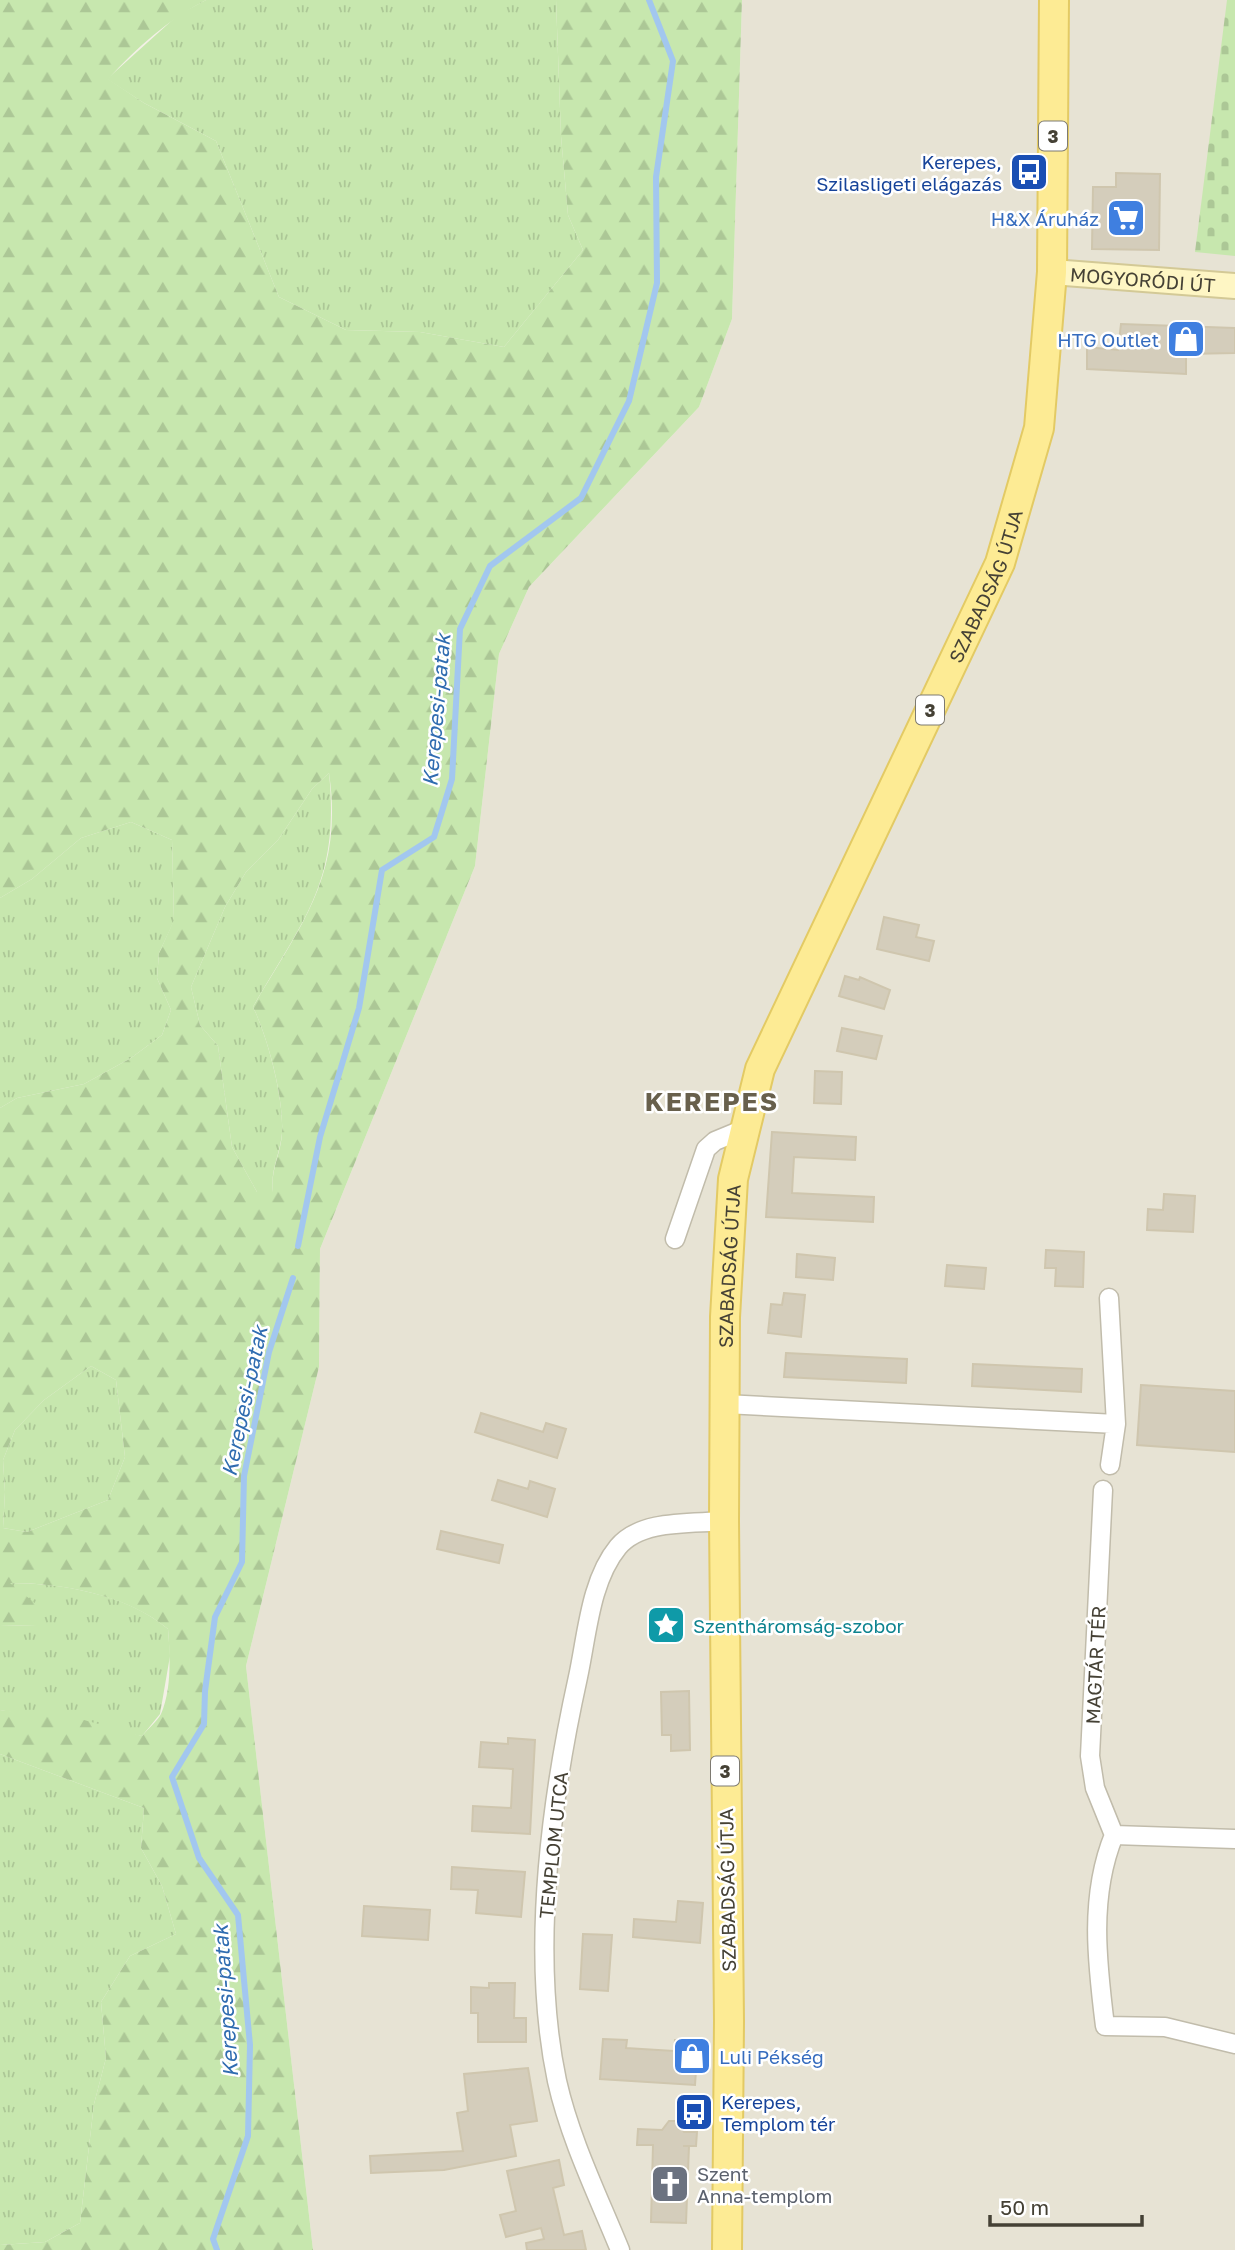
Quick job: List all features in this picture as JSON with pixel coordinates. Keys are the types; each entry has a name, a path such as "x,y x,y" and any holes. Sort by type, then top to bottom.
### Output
{"main road":[{"name":"SZABADSÁG ÚTJA","path":"727,2250 729,2021 724,1404 727,1247 733,1179 760,1069 1000,563 1039,428 1052,272 1054,0"}],"street":[{"name":"MOGYORÓDI ÚT","path":"1052,272 1235,286"},
{"name":"SZABADSÁG ÚTJA","path":"675,1239 706,1149 715,1141 744,1129"},
{"path":"1109,1298 1116,1424 1110,1465"},
{"path":"724,1404 1116,1424"},
{"name":"MAGTÁR TÉR","path":"1103,1490 1090,1756 1094,1788 1114,1835"},
{"name":"TEMPLOM UTCA","path":"620,2250 580,2151 557,2082 544,1970 545,1899 564,1741 599,1583 619,1546 636,1534 660,1526 724,1521"},
{"path":"1235,1839 1114,1835 1104,1861 1096,1925 1098,1972 1105,2026 1165,2027 1235,2044"}],"shaded area":[{"path":"742,0 1235,0 1235,2250 313,2250 246,1666 319,1367 320,1249 475,866 499,654 529,587 699,407 732,319"}],"green space":[{"path":"0,0 206,0 154,35 108,79 144,103 216,141 279,297 346,330 420,332 504,347 583,250 568,215 561,136 556,0 742,0 732,319 699,407 529,587 499,654 475,866 320,1249 319,1367 246,1666 313,2250 0,2250 0,2245 45,2242 80,2223 94,2104 106,2058 101,2002 130,1956 176,1934 162,1886 141,1848 144,1808 0,1754 0,1710 84,1720 142,1736 161,1714 165,1704 170,1661 168,1629 134,1607 94,1593 51,1585 10,1583 36,1604 36,1625 0,1626 0,1108 17,1098 84,1084 131,1058 162,1035 171,1010 157,978 159,953 174,920 172,840 131,822 81,838 32,879 0,898","holes":["329,773 332,809 330,841 315,898 253,1007 274,1068 282,1119 273,1192 257,1192 232,1147 218,1046 200,1025 191,987 225,907 246,872 278,840 312,789","91,1366 116,1380 125,1457 108,1500 27,1532 3,1528 3,1460 15,1430 44,1400"]},
{"path":"206,0 556,0 561,136 568,215 583,250 504,347 420,332 346,330 279,297 216,141 144,103 107,79 178,15"},
{"path":"1227,0 1235,0 1235,256 1195,252"},
{"path":"329,773 331,811 329,843 323,871 302,923 253,1007 274,1069 282,1119 273,1192 257,1192 232,1147 218,1046 200,1025 191,987 225,907 246,872 278,840 312,789"},
{"path":"131,822 172,840 174,921 159,953 157,978 171,1010 162,1035 131,1058 84,1084 17,1098 0,1108 0,898 32,879 81,838"},
{"path":"91,1366 116,1380 125,1457 108,1500 27,1532 3,1528 3,1460 15,1430 44,1400"},
{"path":"9,1583 50,1585 93,1593 133,1607 168,1629 170,1656 160,1714 142,1736 0,1710 0,1626 36,1625"},
{"path":"0,1754 144,1808 141,1848 162,1886 176,1934 130,1956 101,2002 106,2058 94,2104 80,2223 45,2242 0,2245"}],"building":[{"name":"H&X Áruház","path":"1116,173 1160,174 1159,250 1092,249 1093,187 1116,187"},
{"path":"1121,324 1235,328 1235,353 1186,354 1186,374 1087,369 1087,347 1118,350"},
{"path":"884,917 919,925 916,937 934,941 929,961 877,949"},
{"path":"845,976 859,980 860,977 890,990 884,1009 839,996"},
{"path":"842,1028 882,1036 876,1059 837,1051"},
{"path":"815,1071 842,1072 841,1104 814,1103"},
{"path":"772,1132 856,1137 855,1160 794,1157 792,1193 874,1197 873,1222 766,1217"},
{"path":"1164,1194 1195,1196 1193,1232 1147,1230 1148,1209 1163,1210"},
{"path":"1046,1250 1084,1252 1083,1287 1055,1286 1056,1268 1045,1268"},
{"path":"797,1254 835,1258 833,1280 796,1277"},
{"path":"947,1265 986,1268 984,1289 945,1286"},
{"path":"784,1293 805,1295 801,1337 768,1333 771,1304 782,1305"},
{"path":"786,1353 907,1359 906,1383 784,1377"},
{"path":"973,1364 1082,1369 1081,1392 972,1386"},
{"path":"1141,1385 1235,1391 1235,1452 1137,1445"},
{"path":"481,1413 543,1432 546,1423 566,1429 557,1458 475,1432"},
{"path":"498,1480 528,1489 530,1481 555,1489 547,1517 492,1500"},
{"path":"441,1531 503,1545 499,1563 437,1549"},
{"path":"689,1691 690,1750 671,1751 671,1735 662,1735 661,1692"},
{"path":"508,1738 535,1740 530,1834 472,1831 473,1806 511,1808 513,1769 479,1767 481,1742 508,1744"},
{"path":"452,1867 525,1872 521,1917 476,1913 478,1890 451,1889"},
{"path":"678,1901 703,1903 700,1943 633,1937 634,1919 676,1922"},
{"path":"364,1906 430,1910 428,1940 362,1936"},
{"path":"583,1934 612,1935 608,1991 580,1989"},
{"path":"489,1983 515,1983 514,2018 526,2018 526,2042 478,2042 478,2013 471,2013 471,1987 489,1988"},
{"path":"603,2039 627,2040 626,2048 674,2051 675,2040 698,2041 695,2085 600,2079"},
{"path":"528,2068 537,2121 510,2125 516,2156 444,2170 371,2173 370,2156 463,2151 457,2113 468,2111 464,2074"},
{"name":"Szent Anna-templom","path":"669,2121 678,2121 684,2132 697,2132 696,2146 689,2146 686,2223 651,2222 653,2145 637,2145 638,2129 662,2130"},
{"path":"559,2160 564,2185 553,2188 564,2235 582,2231 586,2250 527,2250 526,2243 544,2239 541,2228 506,2237 500,2215 516,2211 507,2171"}],"waterway":[{"name":"Kerepesi-patak","path":"298,1246 320,1137 359,1008 382,870 434,837 452,779 460,629 490,566 581,498 629,401 657,283 656,177 673,61 649,0"},
{"name":"Kerepesi-patak","path":"217,2250 213,2239 248,2136 250,2045 238,1915 199,1858 172,1777 204,1724 205,1691 215,1617 242,1562 244,1476 269,1352 293,1278"}],"place":[{"name":"Kerepes, Szilasligeti elágazás","path":"1029,172"},
{"name":"H&X Áruház","path":"1126,218"},
{"name":"HTG Outlet","path":"1186,339"},
{"name":"Szentháromság-szobor","path":"666,1625"},
{"name":"Luli Pékség","path":"692,2056"},
{"name":"Kerepes, Templom tér","path":"694,2112"},
{"name":"Szent Anna-templom","path":"670,2184"}],"district":[{"name":"KEREPES","path":"712,1101"}]}
